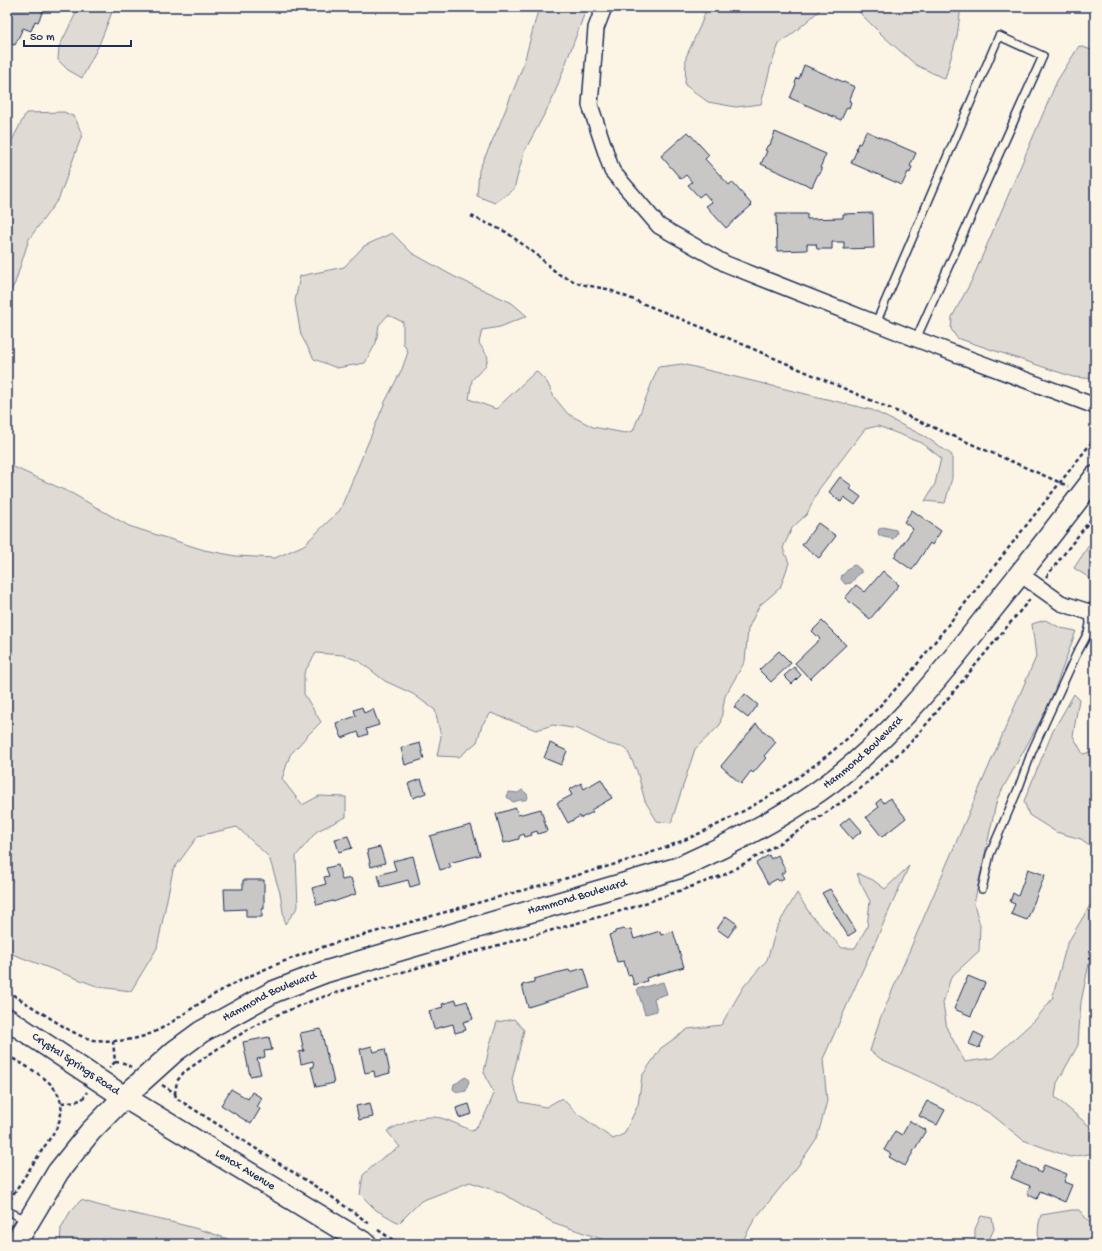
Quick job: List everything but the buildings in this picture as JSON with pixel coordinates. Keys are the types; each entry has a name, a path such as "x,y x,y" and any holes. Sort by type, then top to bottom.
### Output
{"street":[{"path":"604,7 596,28 590,105 612,171 659,226 726,264 916,339 1095,406"},
{"name":"Hammond Boulevard","path":"15,1244 58,1172 90,1132 147,1076 175,1051 201,1032 273,992 325,972 678,868 727,846 764,826 818,791 845,771 882,738 911,708 956,656 1095,477"},
{"path":"1020,574 1061,603 1092,613"},
{"name":"Crystal Springs Road","path":"7,1019 124,1097"},
{"name":"Lenox Avenue","path":"124,1097 366,1244"}],"lane":[{"path":"876,323 1000,36 1043,56 916,339"},
{"path":"982,889 990,854 1032,751 1076,655 1088,633 1092,613"},
{"path":"7,1211 29,1220"}],"path":[{"path":"471,216 506,232 537,255 558,274 580,284 607,289 728,338 1082,493"},
{"path":"113,1041 127,1041 142,1038 157,1032 206,1000 244,979 273,965 310,951 619,864 696,835 778,790 848,738 911,672 1095,438"},
{"path":"399,1244 329,1195 176,1098 175,1092 177,1081 184,1072 223,1045 276,1015 380,978 631,908 724,875 770,849 859,790 910,742 975,667 1095,514"},
{"path":"7,1055 48,1080 56,1090 62,1103 60,1120 56,1128 9,1196 7,1204"},
{"path":"115,1062 124,1063 175,1092"}],"shaded area":[{"path":"79,7 114,7 99,45 82,78 68,70 58,60 59,47"},
{"path":"539,7 587,7 552,100 524,152 514,189 495,203 477,196 479,170 499,126 523,66"},
{"path":"707,7 961,7 957,36 945,79 916,65 882,35 855,8 821,9 779,44 771,65 761,104 736,107 708,102 685,85 686,57"},
{"path":"1079,46 1095,51 1095,379 1073,377 957,338 951,329 952,317 972,280 1057,81"},
{"path":"64,112 75,117 82,135 59,198 29,239 15,283 7,298 7,150 26,113"},
{"path":"392,233 412,253 453,276 512,303 527,316 500,327 482,330 479,343 488,357 486,365 472,380 469,399 496,409 536,371 547,382 554,397 568,414 593,427 625,433 633,431 658,367 682,364 872,410 926,437 952,455 952,478 945,503 925,501 935,484 941,458 922,443 878,426 865,429 819,489 807,514 792,528 783,548 789,563 780,588 759,606 748,629 745,661 725,696 720,725 695,749 671,823 657,821 645,801 637,771 626,748 608,744 578,729 553,725 536,730 491,713 482,725 477,742 459,757 437,756 441,736 435,710 413,694 385,681 359,661 343,655 316,653 304,673 304,694 321,722 290,755 282,779 302,805 319,796 346,797 346,817 317,831 296,856 298,907 285,924 280,893 269,857 237,827 198,836 173,870 157,948 131,991 99,987 7,952 7,464 73,494 129,526 204,550 236,556 275,558 304,545 340,510 385,402 402,369 408,352 403,343 403,322 388,315 379,325 376,343 365,363 337,368 314,359 301,335 295,301 300,276 344,267 364,246"},
{"path":"883,527 896,530 897,533 893,539 879,536 879,529"},
{"path":"1095,536 1095,578 1091,579 1074,568"},
{"path":"855,565 861,570 861,573 859,573 851,583 845,584 841,579 842,575 851,566"},
{"path":"1045,620 1061,628 1076,631 1049,705 997,799 974,904 980,925 979,951 951,977 943,1003 947,1029 965,1062 993,1058 1036,1019 1052,999 1067,944 1095,897 1095,949 1091,954 1081,1002 1078,1045 1057,1083 1055,1097 1094,1130 1095,1129 1095,1153 1070,1157 1023,1140 991,1114 935,1084 881,1059 870,1051 880,1019 1036,657 1032,624"},
{"path":"1074,694 1079,699 1073,736 1083,754 1095,751 1095,849 1081,839 1056,832 1029,815 1024,801 1053,731"},
{"path":"522,790 527,794 528,798 525,800 513,802 507,797 509,792 518,793"},
{"path":"909,866 823,1059 827,1101 817,1138 798,1166 754,1220 741,1244 616,1244 552,1222 500,1192 470,1182 421,1201 399,1223 376,1210 360,1194 363,1175 382,1158 400,1147 387,1131 413,1120 434,1117 445,1119 473,1131 484,1117 494,1094 484,1072 490,1044 497,1022 514,1019 524,1030 512,1080 520,1102 546,1107 562,1098 575,1112 613,1139 624,1134 638,1105 642,1076 661,1048 688,1029 721,1025 744,986 767,960 777,927 797,893 810,914 842,948 855,948 867,927 870,901 857,873 873,880 885,889"},
{"path":"663,982 667,994 654,998 657,1011 645,1014 637,989"},
{"path":"466,1077 469,1081 466,1091 459,1092 453,1089 454,1084"},
{"path":"81,1200 121,1211 181,1224 220,1236 239,1244 60,1244 61,1228 70,1212"},
{"path":"1079,1210 1092,1225 1095,1226 1095,1244 1040,1244 1038,1230 1041,1215"},
{"path":"981,1216 992,1218 994,1229 988,1242 990,1244 975,1244 975,1229"}]}
